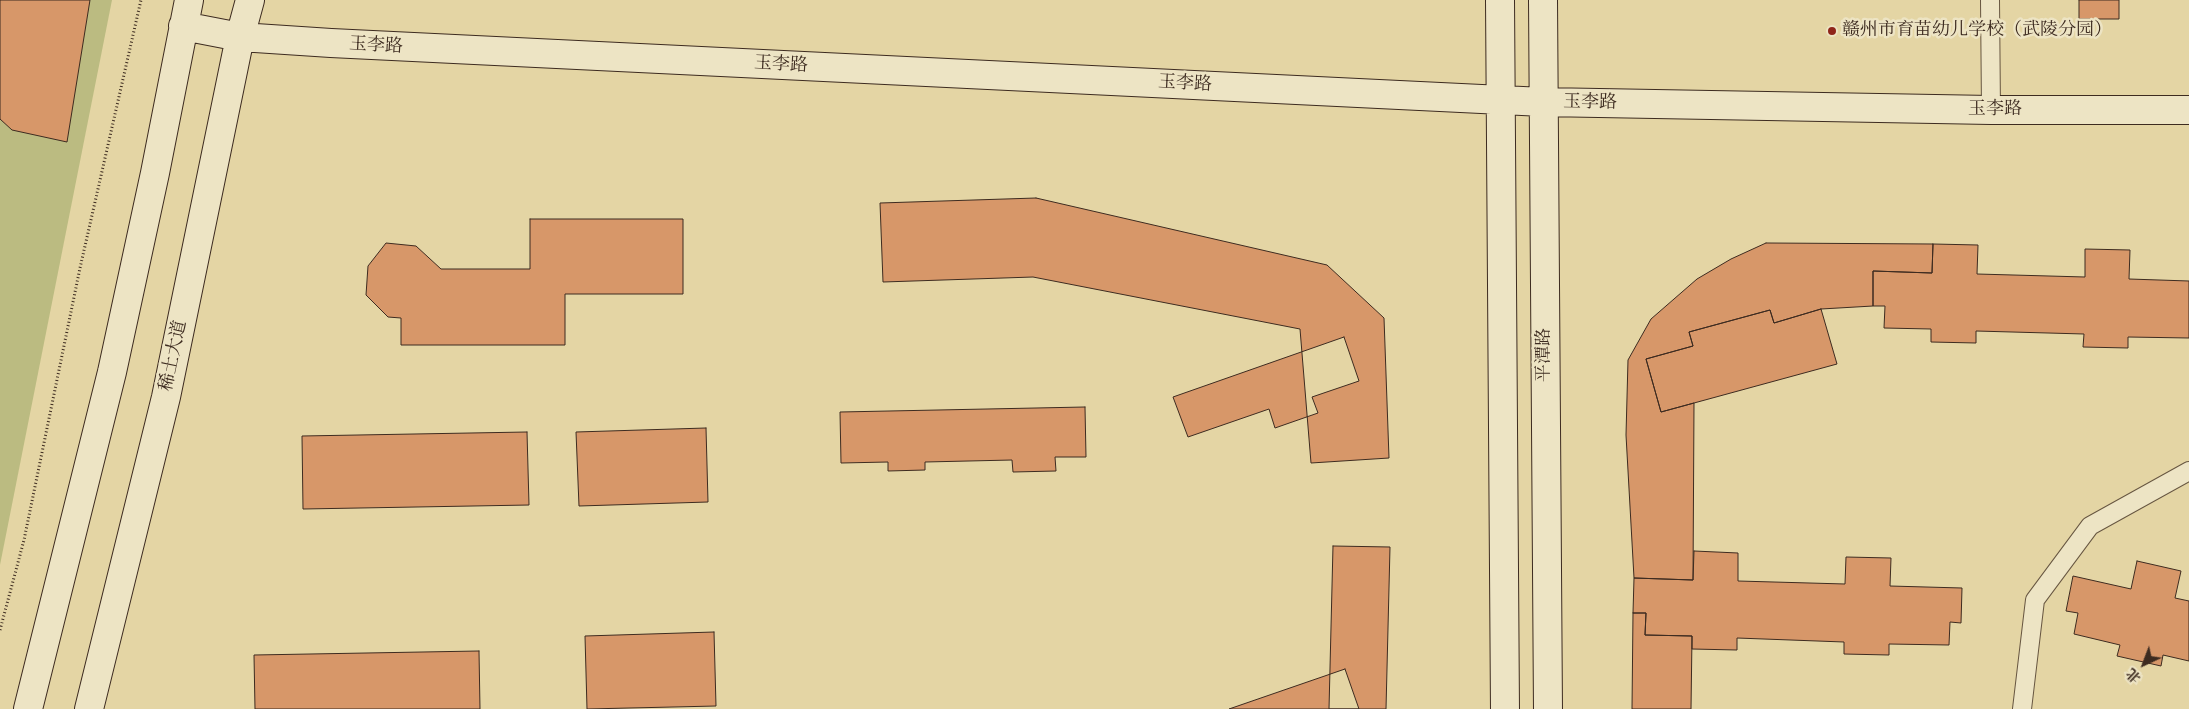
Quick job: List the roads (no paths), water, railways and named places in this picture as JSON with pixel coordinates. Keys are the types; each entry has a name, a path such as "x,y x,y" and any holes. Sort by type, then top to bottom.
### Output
{"street":[{"name":"稀土大道","path":"89,709 166,397 240,37 250,0"},
{"path":"1500,0 1505,709"},
{"name":"平潭路","path":"1543,0 1548,709"},
{"name":"玉李路","path":"186,13 240,37 360,45 1543,102 1991,110 2189,110"},
{"path":"28,709 112,372 155,173 186,13"}],"lane":[{"path":"1990,0 1991,110"},
{"path":"2022,709 2035,600 2090,526 2189,472"}],"place":[{"name":"赣州市育苗幼儿学校（武陵分园）","path":"1832,31"}]}
